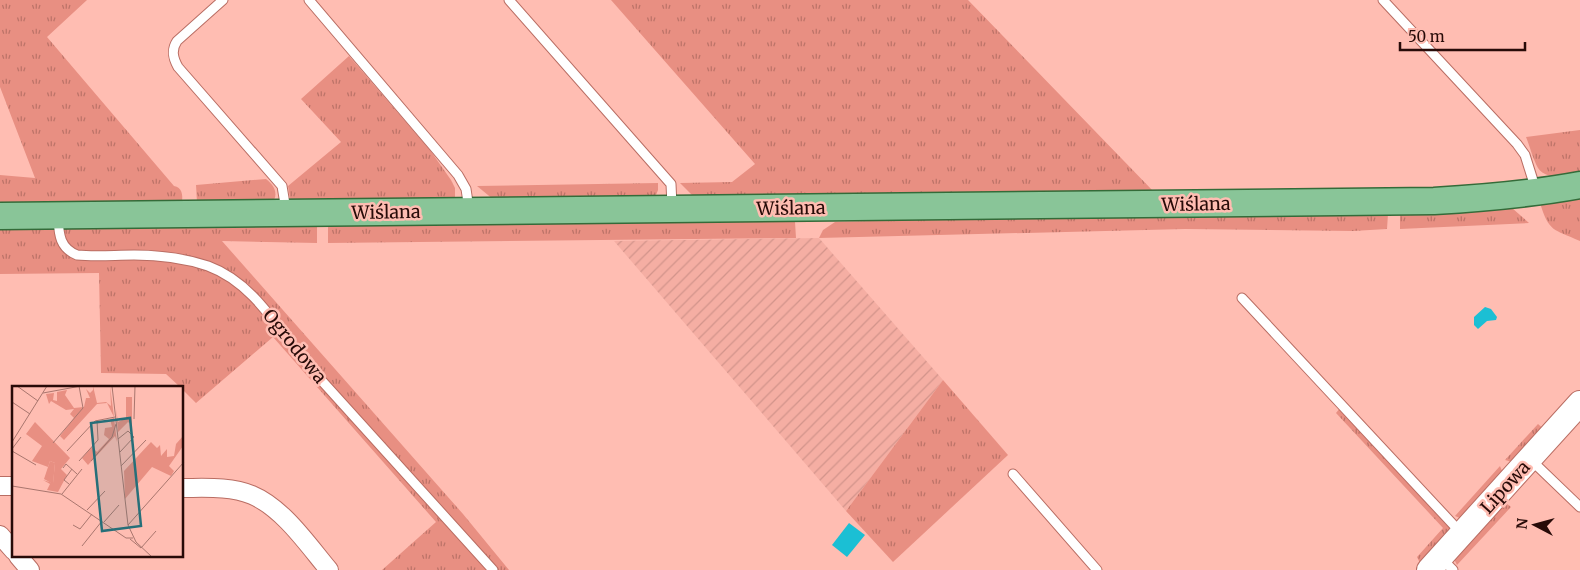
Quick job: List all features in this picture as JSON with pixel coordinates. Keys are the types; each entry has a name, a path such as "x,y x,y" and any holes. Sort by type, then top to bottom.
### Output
{"main road":[{"name":"Wiślana","path":"0,216 1434,201 1536,192 1580,185"}],"street":[{"name":"Lipowa","path":"1441,566 1462,534 1580,403"},
{"path":"184,488 235,490 251,494 272,507 330,570"},
{"path":"0,535 12,549"},
{"path":"20,558 30,570"}],"lane":[{"path":"223,0 177,42 174,46 174,59 282,186 287,214"},
{"path":"309,0 458,175 466,189 469,212"},
{"path":"509,0 671,184 672,210"},
{"path":"1383,0 1517,144 1525,155 1536,192"},
{"name":"Ogrodowa","path":"58,216 61,240 67,249 77,255 170,257 208,266 247,290 297,353 493,570"},
{"path":"1242,298 1462,534"},
{"path":"1530,458 1580,507"},
{"path":"1013,474 1097,570"}],"shaded area":[{"path":"819,238 943,380 846,511 614,241"}],"green space":[{"path":"0,0 87,0 47,37 174,186 180,190 182,202 0,209 0,175 35,178 0,87"},
{"path":"611,0 968,0 1153,191 696,199 680,183 732,182 755,164"},
{"path":"349,56 430,150 451,180 455,188 455,197 450,203 291,204 288,186 341,142 301,99"},
{"path":"1580,130 1580,175 1558,177 1546,175 1538,168 1526,137"},
{"path":"266,179 274,188 274,200 197,202 196,185"},
{"path":"658,183 658,190 654,200 494,200 477,186"},
{"path":"1580,195 1580,241 1549,225 1540,203"},
{"path":"1512,208 1529,223 1400,229 1400,215"},
{"path":"1388,214 1387,229 1353,231 1185,229 819,238 823,230 835,222 970,218"},
{"path":"648,220 795,222 796,238 328,243 328,226"},
{"path":"153,225 317,226 317,243 222,241 463,514 509,570 382,570 436,522 273,337 196,403 184,391 184,386 179,386 166,374 101,373 99,273 0,274 0,227"},
{"path":"943,380 1008,455 893,562 846,511"},
{"path":"1340,408 1452,529 1420,563 1417,557 1443,528 1336,413"},
{"path":"1538,424 1546,431 1516,463 1505,460"},
{"path":"1500,466 1504,476 1460,518 1455,516"},
{"path":"1506,503 1511,507 1457,565 1454,559"}],"water":[{"path":"1485,307 1491,309 1497,317 1496,320 1487,321 1478,329 1474,325 1474,317"},
{"path":"849,523 865,535 847,557 832,545"}]}
